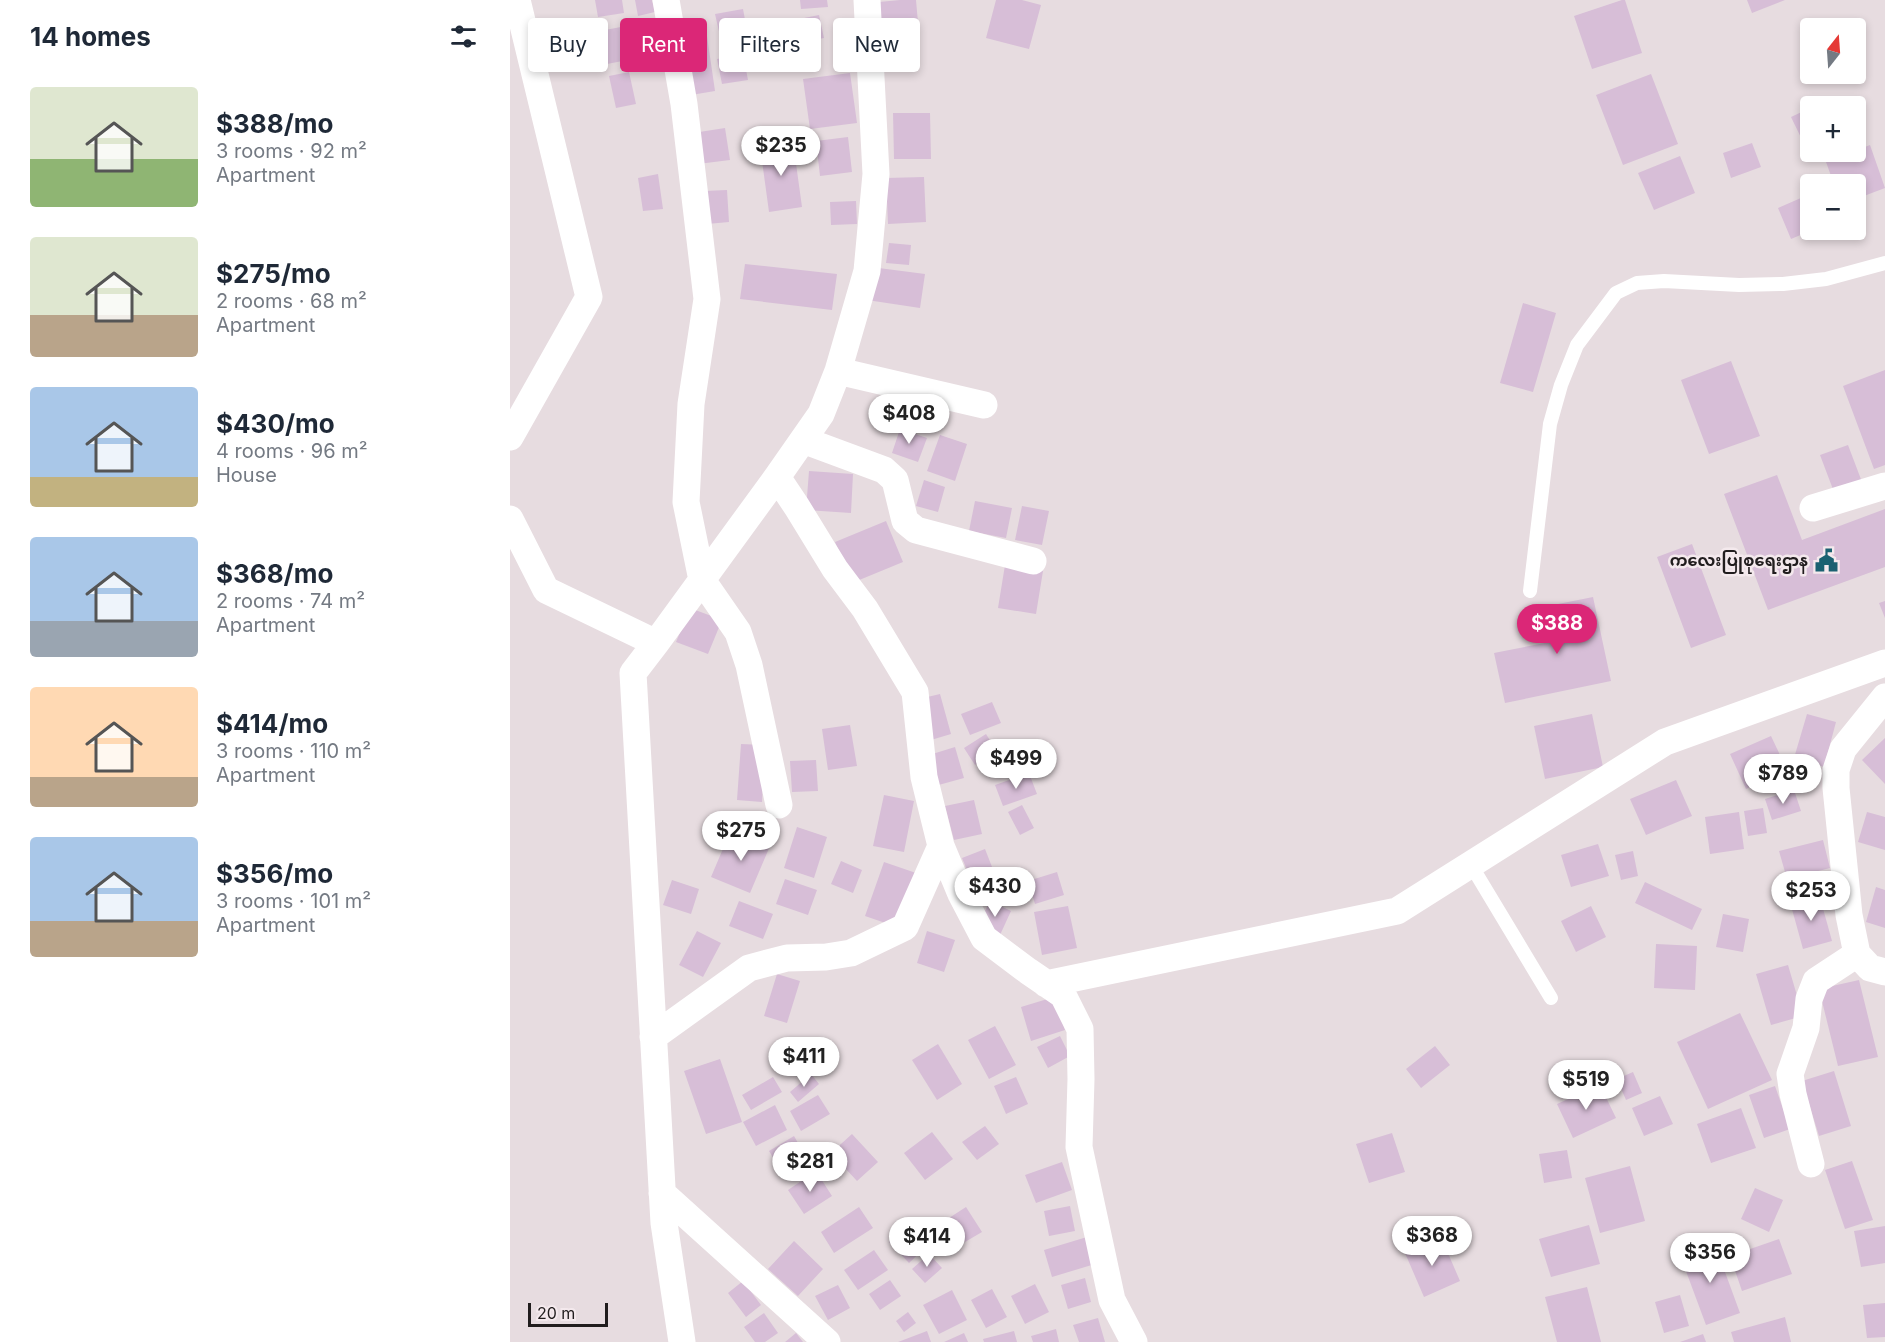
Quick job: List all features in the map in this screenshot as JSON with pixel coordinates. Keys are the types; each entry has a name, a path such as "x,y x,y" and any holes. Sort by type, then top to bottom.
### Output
{"street":[{"path":"510,437 589,297 517,0"},
{"path":"666,0 684,104 707,299 691,404 686,502 702,580 738,632 749,665 779,805"},
{"path":"682,1342 664,1223 633,673 803,440 820,414 838,371 867,271 876,174 867,0"},
{"path":"838,371 984,405"},
{"path":"803,440 884,470 895,480 905,521 916,530 1033,561"},
{"path":"777,477 835,569 865,609 915,692 924,777 941,846 961,894 984,938 1063,994 1080,1029 1081,1079 1078,1147 1113,1300 1134,1342"},
{"path":"1813,508 1885,486"},
{"path":"510,519 546,590 656,643"},
{"path":"1046,984 1397,911 1665,742 1885,663"},
{"path":"1885,697 1843,749 1836,770 1849,915 1857,954 1870,968 1885,972"},
{"path":"653,1037 749,968 787,958 826,957 851,953 904,927 941,846"},
{"path":"1811,1164 1790,1074 1806,1028 1809,999 1816,981 1857,954"},
{"path":"662,1193 827,1342"}],"lane":[{"path":"1530,591 1550,424 1561,385 1577,345 1616,293 1637,283 1664,281 1739,285 1783,284 1826,279 1885,263"},
{"path":"1471,865 1551,998"}],"building":[{"path":"595,0 622,0 624,13 598,17"},
{"path":"635,0 652,0 655,12 638,16"},
{"path":"800,0 827,0 828,7 801,9"},
{"path":"916,0 918,18 881,18 879,2"},
{"path":"996,0 1022,0 1041,5 1029,49 986,38"},
{"path":"1625,0 1642,53 1592,69 1574,16"},
{"path":"1747,0 1785,0 1752,13"},
{"path":"743,9 745,18 719,18 719,32 715,14"},
{"path":"819,15 820,18 804,18"},
{"path":"620,27 620,62 608,64 608,29"},
{"path":"707,36 715,91 685,96 682,72 707,72"},
{"path":"629,72 636,104 616,108 609,76"},
{"path":"720,72 746,72 748,80 722,84"},
{"path":"850,73 857,123 810,129 803,79"},
{"path":"1651,74 1678,144 1623,165 1596,95"},
{"path":"893,113 930,113 931,159 894,159"},
{"path":"1800,113 1800,136 1791,117"},
{"path":"725,128 730,160 698,164 693,133"},
{"path":"848,137 852,172 820,176 816,141"},
{"path":"793,142 802,207 769,212 760,146"},
{"path":"1752,143 1761,167 1731,178 1723,153"},
{"path":"1870,145 1885,188 1866,195 1866,174 1830,174 1826,162 1866,162 1866,147"},
{"path":"1680,156 1695,193 1654,210 1638,173"},
{"path":"658,174 663,209 643,211 638,178"},
{"path":"924,177 926,222 888,224 886,178"},
{"path":"727,190 729,222 707,224 704,191"},
{"path":"1800,198 1800,235 1791,239 1778,208"},
{"path":"856,201 857,224 831,225 830,202"},
{"path":"889,243 911,245 909,265 886,263"},
{"path":"745,264 837,274 832,310 740,299"},
{"path":"871,267 925,274 920,308 867,300"},
{"path":"1523,303 1556,313 1533,392 1500,383"},
{"path":"1731,361 1760,436 1709,454 1681,380"},
{"path":"1885,370 1885,465 1874,469 1843,386"},
{"path":"900,429 927,438 918,462 892,453"},
{"path":"940,435 967,444 955,481 927,471"},
{"path":"1848,445 1862,482 1834,492 1820,455"},
{"path":"809,471 853,474 851,513 806,510"},
{"path":"1777,475 1802,540 1885,509 1885,567 1768,610 1724,494"},
{"path":"924,480 945,487 938,512 916,506"},
{"path":"975,501 1012,508 1006,538 969,531"},
{"path":"1022,506 1049,511 1042,545 1015,540"},
{"path":"886,521 903,562 852,583 835,542"},
{"path":"1692,544 1726,635 1691,648 1657,557"},
{"path":"1005,565 1043,571 1036,614 998,608"},
{"path":"1593,597 1611,681 1505,703 1494,653 1545,643 1538,608"},
{"path":"1885,601 1885,618 1879,603"},
{"path":"690,608 722,620 708,654 676,642"},
{"path":"940,694 951,734 931,740 919,699"},
{"path":"992,702 1001,723 970,735 961,714"},
{"path":"1592,714 1603,767 1545,779 1534,726"},
{"path":"1807,714 1836,722 1824,767 1794,758"},
{"path":"850,725 857,766 828,770 822,729"},
{"path":"986,734 997,752 975,765 964,748"},
{"path":"1771,736 1787,770 1746,789 1730,754"},
{"path":"1885,738 1885,784 1862,760"},
{"path":"741,744 765,745 762,802 737,800"},
{"path":"955,747 964,778 935,786 926,756"},
{"path":"816,760 818,791 792,792 790,761"},
{"path":"1029,773 1037,794 1003,806 995,785"},
{"path":"1676,780 1692,816 1646,835 1630,799"},
{"path":"1794,790 1801,811 1772,820 1765,799"},
{"path":"884,795 914,801 904,852 873,846"},
{"path":"974,800 982,834 954,840 945,806"},
{"path":"1022,805 1034,828 1020,835 1008,812"},
{"path":"1763,808 1767,833 1748,836 1744,811"},
{"path":"1739,812 1744,849 1710,854 1705,817"},
{"path":"1867,812 1885,817 1885,850 1858,842"},
{"path":"797,827 827,837 814,878 784,868"},
{"path":"731,830 770,846 750,893 711,877"},
{"path":"1823,840 1830,868 1787,879 1779,851"},
{"path":"1598,844 1609,876 1571,887 1561,855"},
{"path":"985,849 994,872 971,880 962,858"},
{"path":"1633,851 1638,876 1621,880 1615,855"},
{"path":"841,861 862,870 853,893 831,884"},
{"path":"884,862 916,873 897,927 865,916"},
{"path":"1057,872 1064,895 1035,904 1028,881"},
{"path":"785,879 817,890 808,915 776,904"},
{"path":"672,880 699,889 691,914 663,905"},
{"path":"1645,882 1702,909 1692,930 1635,903"},
{"path":"1876,887 1885,890 1885,928 1866,922"},
{"path":"1819,894 1832,941 1803,949 1790,902"},
{"path":"739,901 773,914 763,939 729,926"},
{"path":"990,901 1011,911 1000,935 978,925"},
{"path":"1068,906 1077,948 1042,955 1034,912"},
{"path":"1591,906 1606,937 1576,952 1561,921"},
{"path":"1723,914 1749,919 1743,952 1716,947"},
{"path":"697,931 721,943 703,977 679,965"},
{"path":"927,931 955,940 944,972 917,963"},
{"path":"1656,944 1697,946 1695,990 1654,988"},
{"path":"1788,965 1803,1016 1771,1025 1756,974"},
{"path":"777,974 800,981 787,1023 764,1016"},
{"path":"1859,980 1878,1057 1838,1066 1819,989"},
{"path":"1054,997 1065,1030 1031,1041 1021,1007"},
{"path":"1740,1013 1772,1080 1708,1109 1677,1042"},
{"path":"995,1026 1016,1065 989,1079 968,1040"},
{"path":"1060,1036 1070,1056 1048,1068 1037,1047"},
{"path":"938,1044 962,1084 937,1100 912,1060"},
{"path":"1435,1046 1450,1065 1421,1088 1406,1069"},
{"path":"720,1059 742,1122 706,1134 684,1071"},
{"path":"1834,1071 1851,1126 1819,1136 1802,1081"},
{"path":"1633,1072 1642,1093 1626,1100 1617,1079"},
{"path":"811,1074 819,1084 798,1102 790,1092"},
{"path":"773,1077 782,1092 751,1110 742,1095"},
{"path":"1016,1077 1028,1104 1006,1114 994,1086"},
{"path":"1600,1085 1616,1118 1573,1138 1557,1104"},
{"path":"1775,1086 1790,1129 1764,1138 1749,1095"},
{"path":"818,1095 830,1114 801,1131 790,1111"},
{"path":"1660,1096 1673,1124 1644,1136 1632,1108"},
{"path":"775,1105 787,1130 756,1146 743,1122"},
{"path":"1741,1108 1756,1148 1711,1163 1697,1124"},
{"path":"985,1126 999,1144 977,1160 962,1142"},
{"path":"932,1132 953,1159 925,1180 904,1153"},
{"path":"1392,1133 1405,1172 1369,1183 1356,1144"},
{"path":"852,1134 878,1162 857,1181 831,1153"},
{"path":"794,1136 809,1162 785,1177 769,1151"},
{"path":"1567,1150 1572,1178 1544,1183 1539,1154"},
{"path":"1852,1161 1873,1220 1845,1229 1825,1170"},
{"path":"1062,1162 1072,1190 1036,1203 1025,1175"},
{"path":"1630,1166 1645,1221 1600,1233 1585,1178"},
{"path":"816,1171 832,1196 804,1214 788,1190"},
{"path":"1755,1188 1783,1200 1769,1232 1741,1219"},
{"path":"1070,1206 1075,1231 1049,1236 1044,1211"},
{"path":"859,1207 873,1228 834,1253 821,1232"},
{"path":"966,1207 982,1232 965,1242 949,1218"},
{"path":"911,1221 931,1242 909,1263 889,1242"},
{"path":"1589,1225 1600,1264 1551,1277 1539,1239"},
{"path":"1885,1226 1885,1263 1861,1267 1854,1231"},
{"path":"1087,1237 1095,1264 1052,1277 1044,1250"},
{"path":"1441,1237 1460,1281 1424,1297 1405,1253"},
{"path":"1779,1239 1792,1274 1742,1291 1730,1256"},
{"path":"794,1241 823,1269 798,1296 768,1269"},
{"path":"1714,1242 1740,1313 1706,1325 1680,1255"},
{"path":"874,1250 888,1270 858,1290 844,1270"},
{"path":"929,1254 942,1268 925,1283 912,1269"},
{"path":"1085,1278 1091,1302 1068,1309 1061,1285"},
{"path":"890,1280 901,1296 880,1310 869,1294"},
{"path":"743,1281 761,1305 746,1317 728,1293"},
{"path":"1035,1284 1049,1312 1025,1324 1011,1296"},
{"path":"838,1285 850,1308 828,1320 815,1296"},
{"path":"1587,1287 1601,1342 1557,1342 1545,1297"},
{"path":"992,1289 1007,1317 986,1328 971,1300"},
{"path":"952,1290 967,1320 939,1334 923,1305"},
{"path":"1680,1295 1689,1326 1664,1333 1655,1302"},
{"path":"1885,1303 1885,1337 1867,1338 1863,1305"},
{"path":"908,1312 916,1323 904,1332 896,1321"},
{"path":"764,1313 778,1333 765,1342 755,1342 744,1327"},
{"path":"1785,1317 1791,1342 1734,1342 1731,1332"},
{"path":"1098,1318 1105,1342 1079,1342 1073,1325"},
{"path":"1056,1329 1059,1342 1033,1342 1031,1336"},
{"path":"927,1331 931,1342 898,1342"},
{"path":"1014,1331 1017,1342 984,1342 983,1339"},
{"path":"796,1333 803,1342 785,1342"},
{"path":"964,1333 968,1342 944,1342"},
{"path":"1703,1334 1706,1342 1680,1342"}],"place":[{"name":"ကလေးပြုစုရေးဌာန","path":"1826,560"}]}
